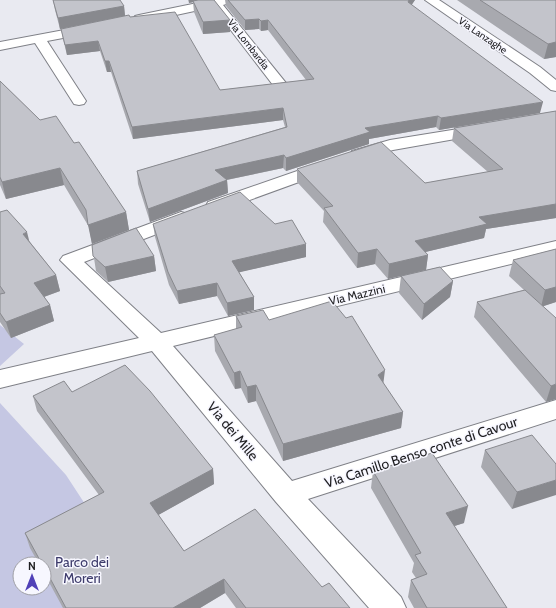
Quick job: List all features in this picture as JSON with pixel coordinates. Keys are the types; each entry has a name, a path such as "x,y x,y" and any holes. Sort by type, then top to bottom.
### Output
{"street":[{"name":"Via Lanzaghe","path":"432,0 534,70 556,87"},
{"name":"Via Lombardia","path":"124,22 223,1 280,86"},
{"path":"0,46 101,27"},
{"path":"39,39 79,101"},
{"path":"534,70 556,67"},
{"name":"Via dei Mille","path":"390,608 286,494 157,342 70,260 301,174 390,145 502,126"},
{"name":"Via Mazzini","path":"0,379 556,248"},
{"name":"Via Camillo Benso conte di Cavour","path":"286,494 556,409"}],"green space":[{"path":"0,325 24,344 0,366"},
{"name":"Parco dei Moreri","path":"0,403 66,475 153,608 0,608"}],"building":[{"path":"53,0 120,0 124,6 58,18"},
{"path":"214,0 230,20 203,22 193,1"},
{"path":"228,0 409,0 408,2 543,102 441,118 438,116 365,128 370,132 286,158 284,155 215,170 227,180 148,209 137,171 287,127 283,108 132,127 109,61 105,61 98,41 65,45 61,29 129,15 130,17 175,12 220,90 314,79 268,20 245,20"},
{"path":"480,0 556,0 556,42 548,44"},
{"path":"0,81 40,120 56,116 74,143 79,142 126,212 88,225 86,210 60,168 2,182 0,177"},
{"path":"556,111 556,204 479,217 487,224 415,241 428,255 389,264 377,249 358,253 324,208 333,206 297,169 381,142 425,183 503,169 454,128"},
{"path":"240,192 275,224 292,220 306,244 232,261 254,297 227,303 217,283 177,291 168,272 153,224"},
{"path":"7,210 27,232 23,234 56,275 34,283 50,305 6,322 0,313 0,294 5,293 0,286 0,212"},
{"path":"136,228 154,256 105,267 93,256 92,245"},
{"path":"556,249 556,287 545,290 513,260"},
{"path":"440,267 453,281 424,304 401,276"},
{"path":"525,290 556,318 556,384 551,386 477,302"},
{"path":"332,301 346,318 352,316 385,370 378,375 403,412 283,444 256,385 247,387 240,371 234,373 214,335 242,327 236,316 263,310 269,320"},
{"path":"125,365 150,391 213,469 150,503 184,551 255,509 322,587 329,583 350,608 246,608 224,579 173,608 66,608 52,582 52,556 38,556 25,533 104,492 33,396 64,381 72,392"},
{"path":"532,435 556,464 556,480 517,492 485,450"},
{"path":"432,453 468,506 446,513 507,608 427,608 411,580 427,574 415,555 421,553 373,471"}]}
